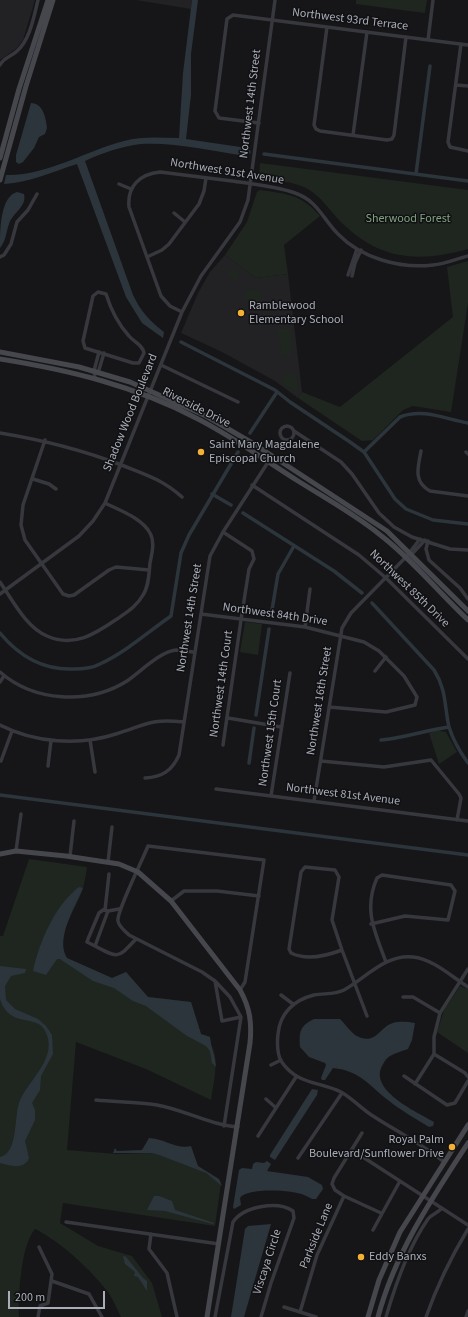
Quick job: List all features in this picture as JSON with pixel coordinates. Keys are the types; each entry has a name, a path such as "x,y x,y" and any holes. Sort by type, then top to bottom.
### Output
{"street":[{"path":"0,65 4,59 16,52 22,46 31,25 38,0"},
{"path":"0,158 19,89 48,0"},
{"path":"0,180 26,86 53,0"},
{"name":"Northwest 14th Street","path":"245,211 251,184 275,0"},
{"path":"428,40 433,0"},
{"name":"Northwest 93rd Terrace","path":"258,123 219,118 216,115 215,111 226,19 229,16 233,15 468,45"},
{"path":"327,27 314,125 316,129 320,131 387,140 392,138 394,135 406,37"},
{"path":"353,135 367,32"},
{"path":"461,44 448,142 450,147 468,151"},
{"path":"456,85 468,86"},
{"name":"Northwest 91st Avenue","path":"131,189 141,178 153,172 251,184 279,189 305,197 316,205 338,234 359,249 388,262 413,266 434,265 468,256"},
{"path":"146,257 162,250 185,222 202,197 206,178"},
{"path":"119,184 131,189 129,207 161,296 170,306 182,312"},
{"path":"0,257 4,255 11,244 17,222 28,210 37,194"},
{"name":"Shadow Wood Boulevard","path":"0,594 79,536 93,521 105,503 182,312 201,276 235,231 245,211"},
{"path":"174,213 185,222"},
{"path":"350,276 359,249"},
{"path":"100,292 106,294 113,312 124,331 143,350 139,363 101,353 85,348 83,341 93,296 100,292"},
{"name":"Riverside Drive","path":"0,352 50,361 130,382 199,419 379,534 406,557 468,620"},
{"path":"95,378 101,353"},
{"name":"Riverside Drive","path":"0,359 63,369 150,394 206,416 272,456 368,517 387,531 411,553 468,611"},
{"path":"161,365 238,402"},
{"path":"294,431 341,462 386,520 404,533 450,549 468,550"},
{"path":"0,433 45,440 121,464 166,484 182,497"},
{"path":"45,440 33,480 23,505 21,525 25,540 63,594 69,596 116,567 149,570"},
{"path":"421,451 417,473 421,484 425,488 430,491 468,495"},
{"name":"Northwest 14th Street","path":"145,778 162,775 176,761 179,755 210,556 252,485 272,456"},
{"path":"33,480 49,484 56,489"},
{"name":"Northwest 85th Drive","path":"252,485 347,546 386,578 468,658"},
{"path":"0,582 30,624 38,631 57,639 75,640 94,635 135,606 144,593 149,570 152,540 146,528 140,522 105,503"},
{"name":"Northwest 14th Court","path":"223,532 252,551 254,555 249,569 223,745"},
{"path":"424,540 429,560 456,584 468,599"},
{"name":"Northwest 16th Street","path":"314,801 340,636 352,613 424,540"},
{"path":"305,627 310,590"},
{"name":"Northwest 84th Drive","path":"201,614 305,627 372,646 386,657 410,684 417,697 415,705 386,712 329,707"},
{"path":"0,672 18,684 46,695 60,697 86,696 120,685 172,651 195,652"},
{"path":"375,671 386,657"},
{"name":"Northwest 15th Court","path":"271,796 290,673"},
{"path":"0,682 4,676"},
{"path":"228,718 281,727"},
{"path":"0,725 12,731 51,740 90,740 116,734 158,720 184,722"},
{"path":"1,761 12,731"},
{"path":"48,766 51,740"},
{"path":"90,740 95,772"},
{"path":"321,761 384,768 431,760 461,798 457,820"},
{"name":"Northwest 81st Avenue","path":"216,789 468,821"},
{"path":"16,851 22,814"},
{"path":"70,856 74,821"},
{"path":"108,862 112,827"},
{"path":"224,1126 241,1017 230,997 215,981 202,972 136,939 122,928 117,920 119,909 138,872 148,846 264,860 244,982 240,990"},
{"path":"0,854 16,851 70,856 119,864 138,872 171,901 240,990 247,1003 252,1025 238,1127 207,1317"},
{"path":"342,950 312,957 296,955 291,953 289,949 301,872 305,867 335,870 339,876 332,920 354,984 368,1016"},
{"path":"95,946 107,910 109,874"},
{"path":"371,924 405,916 448,920 455,891 451,885 382,876 376,878 370,914 371,924 386,962"},
{"path":"171,901 184,891 217,891 259,896"},
{"path":"119,909 107,910 99,913 87,942 112,956 121,954 136,939"},
{"path":"444,1162 371,1115 342,1093 296,1076 281,1060 278,1050 278,1029 282,1017 293,1004 315,995 338,993 386,962 404,956 422,958 468,987"},
{"path":"415,1084 434,1054 434,1037 440,1013 468,969"},
{"path":"215,981 222,1021 241,1017"},
{"path":"282,995 293,1004"},
{"path":"403,997 413,997 440,1013"},
{"path":"434,1054 465,1073 468,1077"},
{"path":"271,1065 281,1060"},
{"path":"258,1136 296,1076"},
{"path":"404,1076 447,1105 455,1103 468,1081"},
{"path":"298,1158 342,1093"},
{"path":"266,1099 275,1107"},
{"path":"96,1100 158,1105 187,1112 224,1126 238,1127"},
{"path":"368,1317 389,1256 400,1232 468,1125"},
{"name":"Parkside Lane","path":"300,1312 317,1255 344,1196 335,1190 332,1184 334,1178 362,1133"},
{"path":"378,1317 399,1260 410,1236 468,1143"},
{"path":"352,1150 468,1225"},
{"path":"373,1230 400,1181"},
{"path":"344,1196 381,1213"},
{"name":"Viscaya Circle","path":"215,1317 233,1222 244,1212 274,1206 289,1209 294,1214 261,1317"},
{"path":"386,1317 401,1273 413,1246 428,1220 442,1208"},
{"path":"66,1222 219,1244"},
{"path":"426,1317 440,1280 455,1249 468,1229"},
{"path":"151,1234 149,1249 167,1273 177,1317"},
{"path":"38,1317 40,1306 48,1303 52,1282 52,1274 39,1248"},
{"path":"52,1282 89,1294 102,1317"},
{"path":"284,1307 316,1317"},
{"path":"466,1317 468,1311"}],"shaded area":[{"path":"0,0 35,0 23,40 17,48 0,60"},
{"path":"136,0 192,0 191,9"},
{"path":"192,0 198,0 191,54 191,95 186,139 247,148 246,156 167,144 141,144 112,150 85,161 133,295 146,316 164,332 163,338 142,323 126,297 77,164 32,179 4,184 6,175 36,172 109,145 131,139 179,138 183,73"},
{"path":"31,103 41,108 45,116 47,128 45,134 39,137 34,148 23,162 19,164 16,162 16,155"},
{"path":"17,192 24,194 22,206 11,220 5,239 0,248 0,232 4,207 11,195"},
{"name":"Ramblewood Elementary School","path":"225,255 256,278 288,274 302,392 298,398 275,381 222,352 181,333 198,293 210,272"},
{"path":"79,887 83,888 71,913 63,942 67,958 112,978 126,972 148,997 191,1002 201,1034 210,1037 216,1067 212,1063 210,1051 206,1046 187,1036 146,1006 133,1001 114,988 93,981 60,959 57,959 46,975 33,971 39,949 55,914 70,895"},
{"path":"0,966 26,969 25,973 11,976 5,986 6,1000 15,1009 38,1019 46,1026 52,1035 53,1054 41,1076 40,1090 32,1103 35,1110 35,1120 25,1141 29,1158 27,1162 20,1166 0,1163 0,1157 6,1154 10,1149 13,1142 19,1103 44,1062 48,1054 49,1044 47,1035 43,1028 38,1024 17,1018 5,1009 0,999"},
{"path":"314,1019 340,1019 355,1035 368,1039 373,1038 388,1025 393,1023 415,1023 412,1040 408,1049 387,1058 381,1068 380,1077 383,1085 389,1093 407,1107 434,1122 433,1126 429,1127 403,1111 364,1080 351,1072 333,1068 325,1080 322,1080 321,1078 326,1065 325,1063 309,1057 300,1047 301,1030 306,1024"},
{"path":"312,1089 318,1090 317,1095 275,1160 270,1157 270,1155"},
{"path":"149,1138 180,1146 191,1146 198,1166 219,1179 222,1186 206,1173 159,1155 152,1153 113,1153 115,1148 117,1151 142,1150"},
{"path":"267,1161 271,1164 267,1171 308,1177 322,1185 323,1189 316,1199 312,1199 298,1193 281,1191 270,1190 251,1192 240,1198 241,1205 234,1209 233,1207 239,1170 242,1168 252,1169 253,1164 256,1162 264,1163"},
{"path":"154,1196 159,1196 172,1201 175,1210 214,1223 213,1224 165,1211 147,1210"},
{"path":"271,1224 244,1317 231,1317 245,1229 248,1226"},
{"path":"123,1256 126,1257 147,1281 147,1291 138,1277 134,1276 135,1272 125,1264"}],"green space":[{"path":"356,0 427,0 425,13 356,4"},
{"name":"Sherwood Forest","path":"260,163 468,190 468,249 432,256 416,257 385,251 355,235 341,222 321,199 306,188 290,183 261,179 259,176"},
{"path":"260,190 286,194 300,199 320,216 284,245 288,274 256,278 225,255 247,222 257,192"},
{"path":"468,261 468,303 451,412 413,406 403,410 373,440 362,441 298,398 302,392 340,407 453,317 447,267"},
{"path":"231,268 240,272 237,281 228,275"},
{"path":"249,288 262,293 257,304 244,298"},
{"path":"290,328 293,354 282,355 277,329"},
{"path":"292,372 296,375 298,388 297,391 294,392 282,382 285,375"},
{"path":"245,622 262,624 258,655 240,652"},
{"path":"437,730 446,732 457,752 439,764 429,733"},
{"path":"29,859 87,867 83,888 64,932 63,950 67,958 112,978 126,972 148,997 191,1002 201,1034 210,1037 216,1066 211,1100 146,1069 76,1042 67,1150 117,1154 154,1153 204,1172 221,1183 215,1226 63,1203 60,1223 98,1246 132,1256 152,1283 162,1317 121,1317 110,1295 93,1274 55,1241 35,1229 26,1247 21,1271 19,1317 0,1317 0,936 3,936"},
{"path":"460,986 468,989 468,1053 437,1032 444,1010"}],"waterway":[{"path":"416,174 430,66"},
{"path":"242,151 249,152"},
{"path":"264,154 468,181"},
{"path":"181,342 275,390 290,402 364,452 395,499 406,509 433,520 468,524"},
{"path":"250,433 277,392"},
{"path":"364,452 400,417 426,414 468,423"},
{"path":"0,633 15,648 32,660 62,669 84,668 97,665 119,654 137,642 171,616 181,553 189,535 238,452"},
{"path":"212,494 231,505"},
{"path":"243,513 334,571 362,593"},
{"path":"271,616 278,574 294,546"},
{"path":"372,603 434,670 443,691 449,727 457,746 468,763"},
{"path":"256,715 269,629"},
{"path":"381,740 398,738 449,727"},
{"path":"249,763 254,728"},
{"path":"0,795 468,855"}],"place":[{"name":"Ramblewood Elementary School","path":"241,313"},
{"name":"Saint Mary Magdalene Episcopal Church","path":"201,452"},
{"name":"Royal Palm Boulevard/Sunflower Drive","path":"452,1147"},
{"name":"Eddy Banxs","path":"361,1257"}]}
